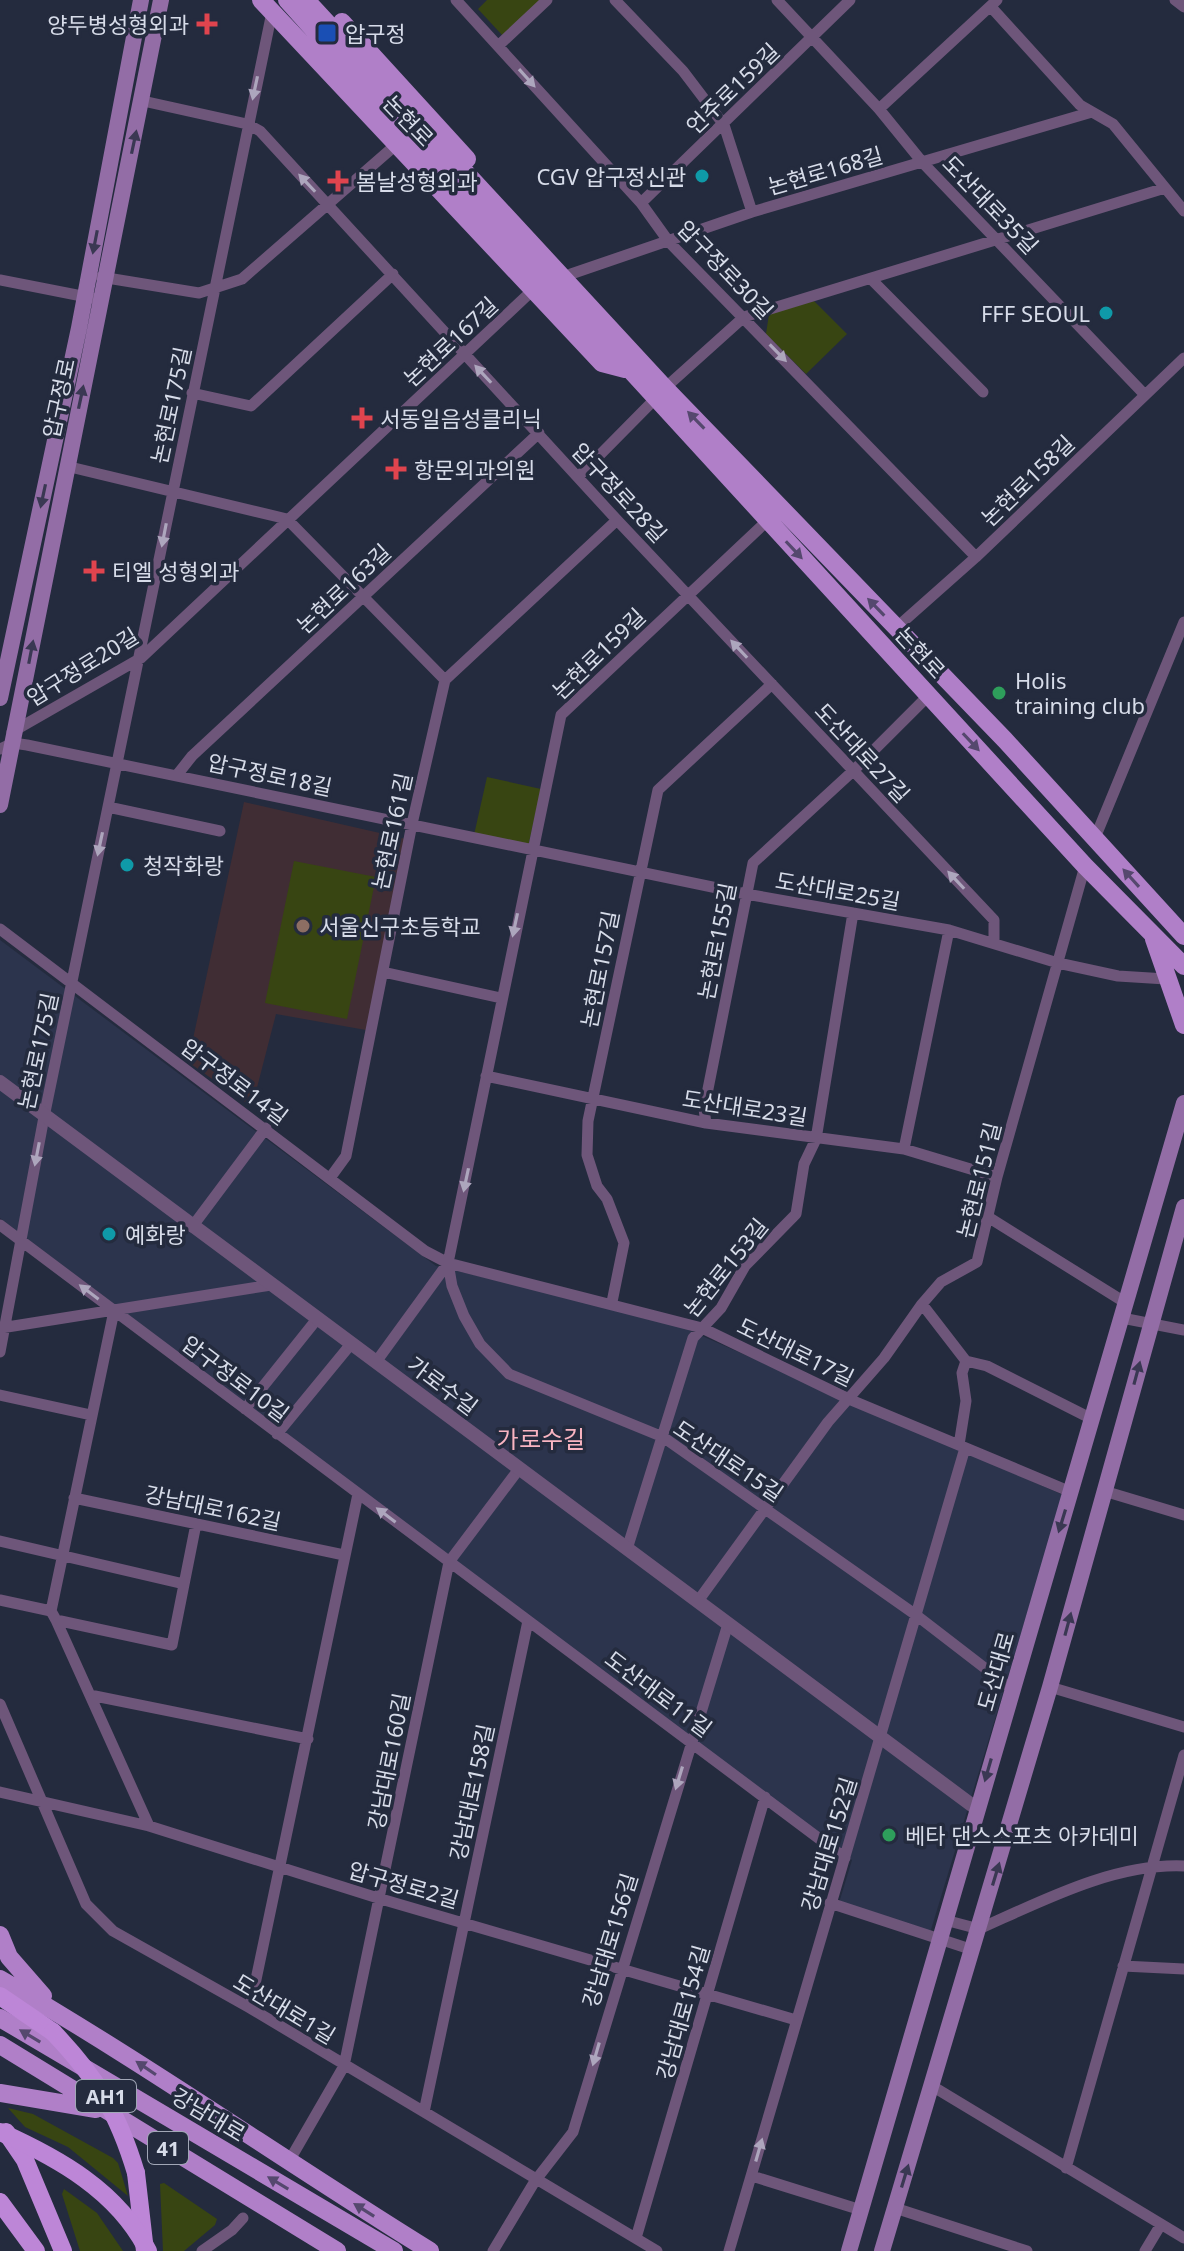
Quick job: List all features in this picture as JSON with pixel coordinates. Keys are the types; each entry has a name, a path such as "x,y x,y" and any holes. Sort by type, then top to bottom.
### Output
{"highway":[{"name":"AH1","path":"0,1996 53,2032 84,2065 104,2093 122,2127 136,2173 147,2251"},
{"path":"0,2123 25,2160 63,2251"},
{"path":"0,2132 55,2157 84,2177 141,2237 147,2251"},
{"path":"0,2202 36,2251"}],"main road":[{"name":"압구정로","path":"97,276 141,0"},
{"name":"압구정로","path":"0,698 97,276 143,101 161,0"},
{"name":"논현로","path":"287,0 433,163 615,346"},
{"name":"논현로","path":"306,0 631,364 896,628 1181,929"},
{"name":"논현로","path":"321,0 631,340 631,364"},
{"name":"논현로","path":"272,8 602,363 631,364"},
{"name":"압구정로","path":"0,805 7,741 66,466 92,298"},
{"name":"논현로","path":"660,394 767,521 1085,866 1184,966"},
{"path":"1154,939 1184,1025"},
{"name":"도산대로","path":"849,2251 1184,1103"},
{"path":"882,2251 1050,1687 1184,1207"},
{"path":"0,1935 9,1957 57,2010"},
{"path":"0,1979 57,2010 288,2163 430,2251"},
{"name":"강남대로","path":"0,2018 394,2251"},
{"name":"41","path":"0,2045 337,2251"},
{"path":"0,2093 109,2112"}],"street":[{"name":"압구정로30길","path":"456,0 641,203 669,242 976,557"},
{"path":"498,46 547,0"},
{"path":"615,0 683,71 724,125 752,212"},
{"name":"도산대로35길","path":"777,0 879,109 923,163 1145,395"},
{"name":"언주로159길","path":"641,203 850,0"},
{"path":"1175,0 1184,7"},
{"path":"879,109 994,3 1080,105 1113,124 1184,211"},
{"name":"논현로175길","path":"0,1352 2,1328 44,1117 141,658 172,490 272,8"},
{"name":"압구정로28길","path":"143,101 247,124 260,131 689,595"},
{"name":"논현로168길","path":"571,274 752,212 1092,112"},
{"path":"97,276 199,293 242,279 398,143"},
{"path":"579,476 660,394 744,317 1165,188"},
{"path":"192,393 251,406 393,274"},
{"path":"871,279 983,392"},
{"path":"0,280 92,298"},
{"name":"논현로167길","path":"287,519 535,288"},
{"name":"논현로158길","path":"896,628 976,557 1184,358"},
{"name":"논현로163길","path":"177,775 192,756 539,433"},
{"path":"66,466 287,519 445,680 617,520"},
{"name":"압구정로20길","path":"7,741 141,658 287,519"},
{"name":"논현로159길","path":"376,1362 448,1263 561,715 767,521"},
{"name":"도산대로27길","path":"689,595 994,920 994,943"},
{"path":"1095,838 1184,622"},
{"name":"논현로161길","path":"330,1178 346,1156 412,824 445,680"},
{"name":"논현로157길","path":"612,1302 624,1243 607,1199 597,1186 587,1155 588,1121 658,790 772,684"},
{"name":"논현로155길","path":"706,1123 704,1109 753,863 853,771 928,696"},
{"name":"압구정로18길","path":"7,741 532,849"},
{"path":"108,807 220,831"},
{"name":"도산대로25길","path":"532,849 746,894 949,930 1058,963 1118,976 1166,979"},
{"name":"논현로151길","path":"698,1601 828,1422 851,1400 922,1304 941,1282 977,1262 997,1177 1085,866"},
{"name":"논현로153길","path":"627,1549 693,1338 721,1308 745,1266 796,1214 804,1164 816,1139 853,913"},
{"name":"압구정로14길","path":"0,929 425,1251 448,1263"},
{"path":"904,1149 949,930"},
{"path":"383,972 501,998"},
{"name":"도산대로23길","path":"486,1076 706,1123 904,1149 997,1177"},
{"name":"가로수길","path":"0,1082 39,1108 44,1117 52,1118 192,1227 977,1809"},
{"path":"192,1227 266,1128"},
{"path":"988,1217 1124,1310 1184,1330"},
{"name":"압구정로10길","path":"0,1225 449,1562"},
{"name":"도산대로17길","path":"448,1263 612,1302 702,1328 851,1400 1071,1492"},
{"name":"도산대로15길","path":"448,1263 452,1286 464,1316 480,1344 509,1374 663,1437 916,1615 1012,1689"},
{"path":"2,1328 271,1285"},
{"path":"922,1304 966,1361 987,1366 1092,1419"},
{"path":"114,1311 62,1556 54,1616 149,1826"},
{"path":"245,1409 317,1319"},
{"path":"277,1434 351,1344"},
{"name":"강남대로152길","path":"729,2251 830,1903 882,1738 962,1447 966,1401 962,1373 966,1361"},
{"path":"0,1395 91,1415"},
{"name":"강남대로160길","path":"288,2163 344,2066 449,1562 519,1469"},
{"path":"1104,1491 1184,1515"},
{"path":"250,2008 282,1868 358,1494"},
{"name":"강남대로162길","path":"74,1498 344,1555"},
{"path":"0,1600 172,1645 196,1524"},
{"path":"0,1541 184,1584"},
{"name":"도산대로11길","path":"449,1562 845,1858"},
{"name":"강남대로158길","path":"424,2112 528,1621"},
{"name":"강남대로156길","path":"493,2251 535,2181 573,2132 621,1966 728,1624"},
{"path":"1050,1687 1184,1727"},
{"path":"90,1695 308,1739"},
{"name":"도산대로1길","path":"0,1704 86,1904 102,1921 161,1961 250,2008 535,2181 657,2251"},
{"path":"1066,2168 1184,1755"},
{"name":"압구정로2길","path":"0,1792 149,1826 381,1899 621,1966 796,2020"},
{"name":"강남대로154길","path":"636,2238 765,1797"},
{"path":"945,1920 979,1929 1021,1907 1152,1865 1184,1866"},
{"path":"830,1903 973,1950"},
{"path":"1123,1966 1184,1969"},
{"path":"932,2086 1184,2238"},
{"path":"752,2176 861,2210"},
{"path":"895,2208 1027,2251"},
{"path":"202,2251 232,2230 243,2218"},
{"path":"1145,2251 1160,2226"}],"shaded area":[{"name":"서울신구초등학교","path":"244,802 406,839 366,1030 276,1014 252,1107 188,1062"},
{"path":"0,940 436,1266 668,1321 1063,1495 930,1933 839,1903 852,1860 0,1218"}],"green space":[{"path":"487,0 542,0 503,36 478,9"},
{"path":"814,301 847,334 806,374 766,334 769,314"},
{"path":"487,777 541,789 528,847 474,835"},
{"path":"294,861 376,877 347,1019 265,1003"},
{"path":"8,2108 33,2114 113,2158 118,2163 128,2196 68,2147 25,2127"},
{"path":"164,2183 217,2219 215,2225 184,2251 163,2251 160,2184"},
{"path":"64,2189 97,2213 123,2251 80,2251 62,2194"}],"place":[{"name":"양두병성형외과","path":"207,24"},
{"name":"압구정","path":"327,33"},
{"name":"CGV 압구정신관","path":"702,176"},
{"name":"봄날성형외과","path":"338,181"},
{"name":"FFF SEOUL","path":"1106,313"},
{"name":"서동일음성클리닉","path":"362,418"},
{"name":"항문외과의원","path":"396,469"},
{"name":"티엘 성형외과","path":"94,571"},
{"name":"Holis training club","path":"999,693"},
{"name":"청작화랑","path":"127,865"},
{"name":"서울신구초등학교","path":"303,926"},
{"name":"예화랑","path":"109,1234"},
{"name":"베타 댄스스포츠 아카데미","path":"889,1835"}],"district":[{"name":"가로수길","path":"541,1438"}]}
